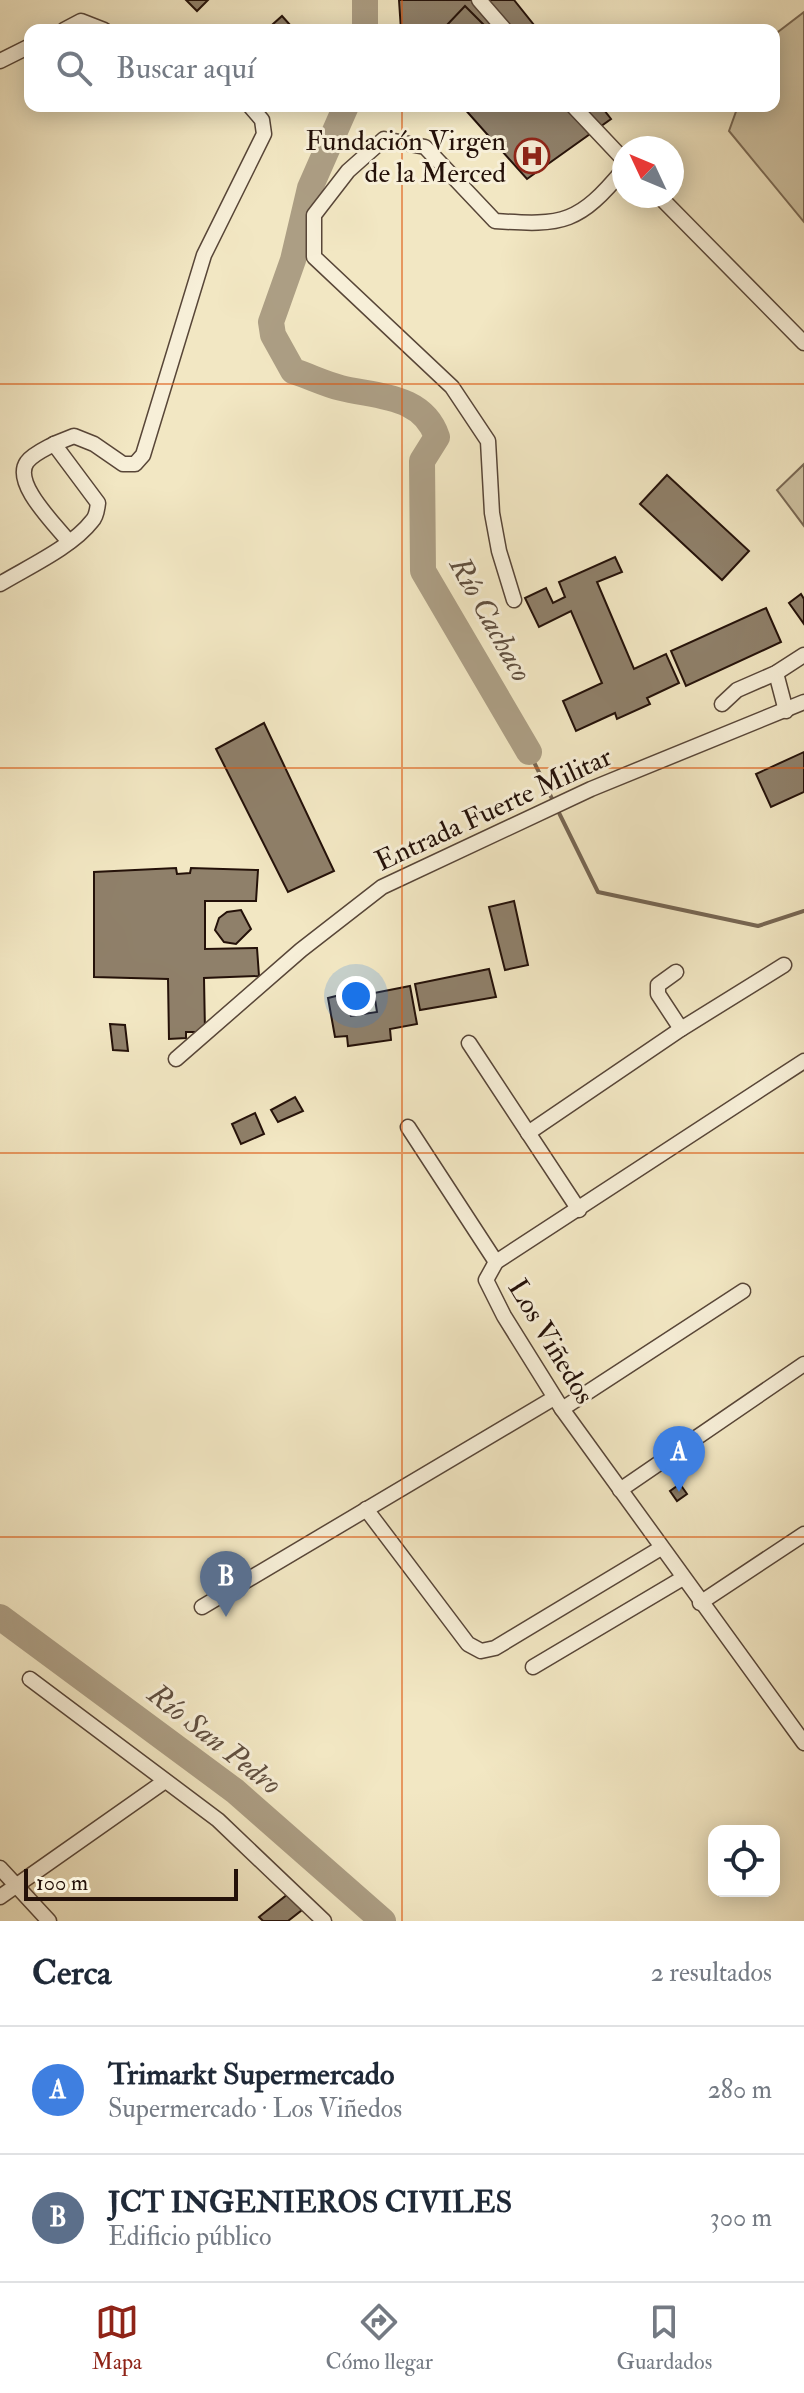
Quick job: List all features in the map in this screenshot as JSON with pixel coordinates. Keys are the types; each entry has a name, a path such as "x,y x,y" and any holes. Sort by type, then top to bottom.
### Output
{"street":[{"path":"479,0 500,24"},
{"path":"0,61 24,49"},
{"path":"69,542 24,484 23,471 29,460 74,436 94,444 123,464 135,464 143,455 204,255 264,134 262,120 255,112"},
{"path":"579,112 612,147"},
{"path":"514,600 499,551 492,513 488,441 452,387 314,257 314,215 348,171 384,139 425,147 495,221 559,221 585,211 612,182"},
{"path":"671,208 804,343"},
{"path":"0,584 69,542 93,521 98,503 54,444"},
{"path":"722,704 737,690 776,673 804,655"},
{"path":"776,673 786,711"},
{"name":"Entrada Fuerte Militar","path":"176,1059 301,950 382,887 588,790 804,702"},
{"name":"Entrada Fuerte Militar","path":"786,711 804,712"},
{"path":"528,1133 681,1029 784,965"},
{"path":"676,972 658,985 658,994 681,1029"},
{"path":"469,1043 579,1210"},
{"name":"Los Viñedos","path":"804,1061 496,1262 488,1275 487,1286 558,1403 804,1743"},
{"path":"408,1127 496,1262"},
{"path":"202,1607 366,1509 558,1403 743,1291"},
{"path":"620,1490 804,1364"},
{"path":"366,1509 468,1644 481,1651 495,1648 661,1548"},
{"path":"700,1603 804,1534"},
{"path":"533,1667 683,1578"},
{"path":"30,1679 218,1820 324,1921"},
{"path":"0,1897 165,1781"},
{"path":"0,1868 49,1921"}],"shaded area":[{"path":"804,12 804,222 729,131 736,112 780,112 780,30"},
{"path":"804,464 804,526 777,490"}],"building":[{"path":"186,0 208,0 197,11"},
{"path":"399,0 514,0 533,24 401,24"},
{"path":"465,6 483,24 448,24"},
{"path":"282,16 289,24 273,24"},
{"name":"Fundación Virgen de la Merced","path":"467,112 606,112 611,119 527,179"},
{"path":"667,475 749,551 722,580 640,504"},
{"path":"615,557 622,572 597,582 634,669 666,654 679,683 647,698 650,704 617,719 615,713 576,731 563,701 602,683 571,611 539,627 525,598 546,588 553,603 565,597 559,582"},
{"path":"801,594 804,599 804,624 789,603"},
{"path":"766,608 781,642 686,686 671,651"},
{"path":"264,723 334,871 288,892 216,749"},
{"path":"804,752 804,792 771,807 756,774"},
{"path":"176,868 177,874 190,873 191,868 258,870 256,901 205,901 205,949 257,948 259,976 204,978 205,1032 186,1032 186,1038 169,1039 168,979 94,977 94,872"},
{"path":"514,901 528,965 505,970 489,907"},
{"path":"241,910 251,929 236,944 224,942 215,930 219,918 227,912"},
{"path":"489,969 496,997 420,1010 415,984"},
{"path":"410,986 417,1024 390,1029 391,1040 348,1046 347,1036 335,1037 328,998 344,994 351,1016 377,1012 374,993"},
{"path":"110,1024 125,1025 128,1051 113,1050"},
{"path":"295,1097 303,1111 278,1122 271,1110"},
{"path":"255,1113 264,1134 241,1144 232,1124"},
{"path":"680,1484 687,1494 677,1501 670,1491"},
{"path":"288,1894 302,1910 288,1921 263,1921 259,1917"}],"waterway":[{"name":"Río Cachaco","path":"365,0 365,24"},
{"name":"Río Cachaco","path":"343,112 310,188 293,260 271,322 273,335 293,371 341,388 398,400 410,405 430,423 437,437 422,461 423,571 529,752"},
{"path":"529,752 598,892 758,926 804,911"},
{"name":"Río San Pedro","path":"0,1617 235,1791 383,1921"}],"place":[{"name":"Fundación Virgen de la Merced","path":"532,156"},
{"name":"Trimarkt Supermercado","path":"679,1492"},
{"name":"JCT INGENIEROS CIVILES","path":"226,1617"}]}
